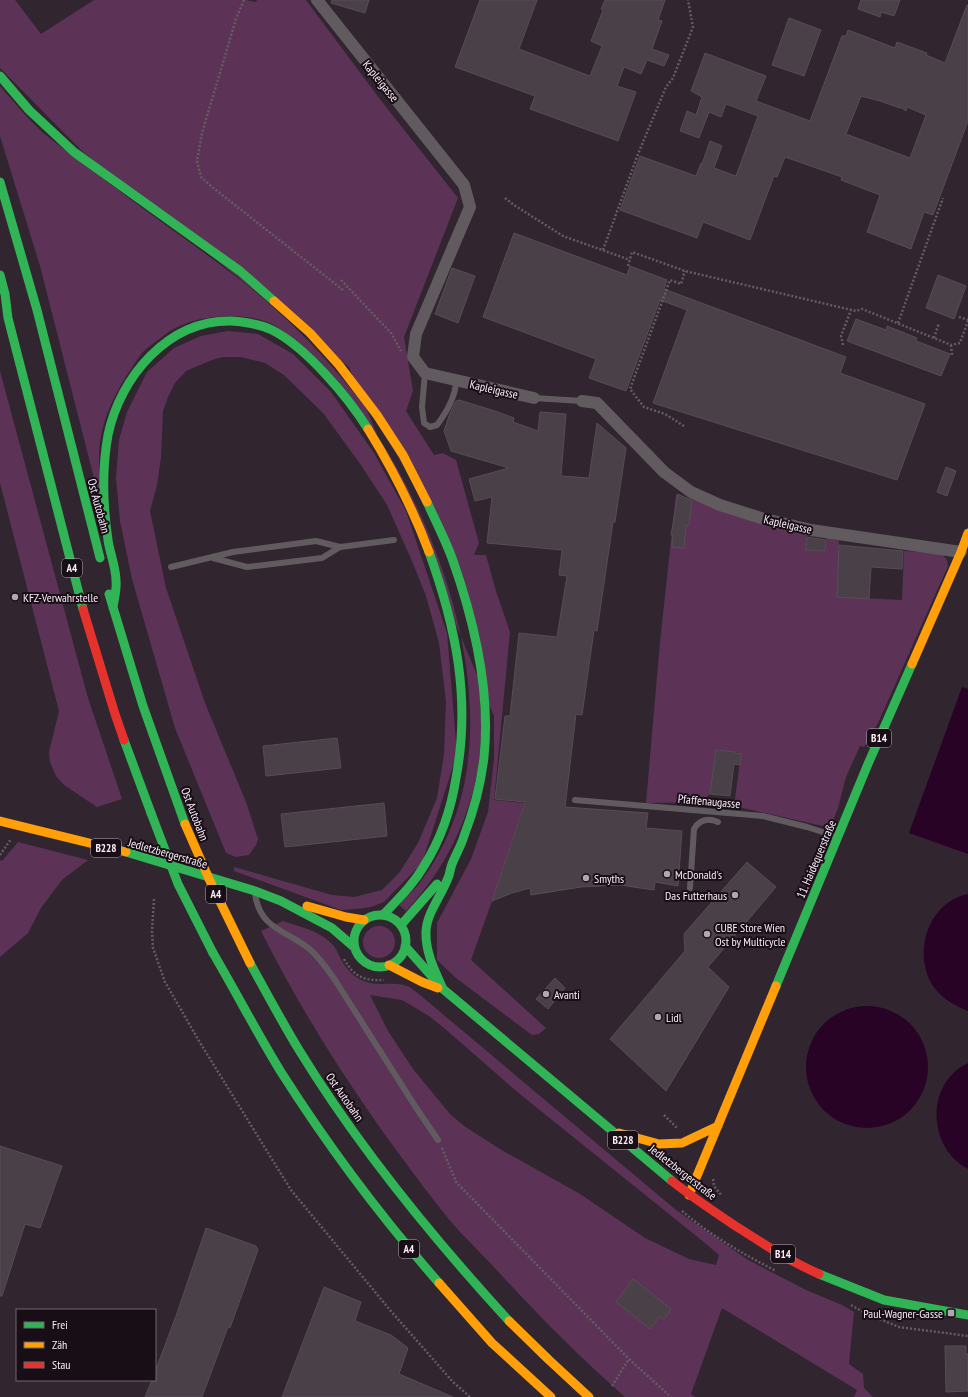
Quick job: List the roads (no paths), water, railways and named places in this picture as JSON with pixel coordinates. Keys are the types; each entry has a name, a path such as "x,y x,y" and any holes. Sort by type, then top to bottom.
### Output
{"main road":[{"path":"0,76 28,110 74,152 240,271 310,333 339,365 377,414 403,455 422,490 434,516 462,588 476,640 483,683 485,730 482,774 473,813 452,864 448,878 429,918 426,931 427,950 443,989"},
{"name":"Ost Autobahn","path":"0,182 37,310 101,564"},
{"name":"A4","path":"0,275 5,294 8,318 84,612 115,714 178,884 213,952 281,1071 339,1158 408,1248 492,1343 551,1397"},
{"path":"0,305 8,318"},
{"path":"113,608 117,579 109,542 104,471 108,434 118,403 134,373 155,350 179,333 207,323 236,321 267,328 296,346 326,374 363,422 396,477 424,537 443,593 458,654 464,708 460,761 451,806 433,851 406,890 383,915"},
{"name":"11. Haidequerstraße","path":"689,1195 868,764 968,533"},
{"name":"Ost Autobahn","path":"107,586 142,706 185,824 210,881 250,963 306,1061 335,1106 405,1201 482,1291 551,1364 588,1397"},
{"name":"Jedletzbergerstraße","path":"0,821 137,856 255,891 282,901 332,928 354,947"},
{"path":"401,925 436,886 452,864"},
{"name":"Jedletzbergerstraße","path":"282,901 305,905 346,917 364,920"},
{"path":"376,915 383,915 390,917 401,925 406,939 405,946 399,958 388,965 380,967 371,965 358,955 354,947 354,939 355,932 364,920 376,915"},
{"name":"Jedletzbergerstraße","path":"405,946 443,989 689,1195 765,1245 808,1269 884,1300 968,1315"},
{"name":"Jedletzbergerstraße","path":"388,965 422,982 443,989"},
{"name":"B228","path":"614,1132 659,1144 682,1143 718,1126"}],"street":[{"name":"Kapleigasse","path":"317,0 464,184 470,206 416,334 413,357 425,373 534,398"},
{"name":"Kapleigasse","path":"582,402 597,403 664,472 691,492 720,505 761,518 811,530 961,552"}],"lane":[{"path":"425,373 422,407 424,423 430,427 436,425 442,418 456,387 456,380"},
{"name":"Kapleigasse","path":"534,398 582,402"},
{"path":"171,567 233,552 316,541 340,547 394,540"},
{"path":"212,558 247,567 322,558 340,547"},
{"name":"Pfaffenaugasse","path":"574,800 763,816 807,826 838,837"},
{"path":"690,888 694,828 698,823 704,820 712,819 718,822"},
{"path":"255,891 258,909 273,927 308,947 335,980 438,1140"}],"place":[{"name":"KFZ-Verwahrstelle","path":"15,597"},
{"name":"McDonald's","path":"667,874"},
{"name":"Smyths","path":"586,878"},
{"name":"Das Futterhaus","path":"735,895"},
{"name":"CUBE Store Wien Ost by Multicycle","path":"707,934"},
{"name":"Avanti","path":"546,994"},
{"name":"Lidl","path":"658,1017"},
{"name":"Paul-Wagner-Gasse","path":"951,1313"}]}
